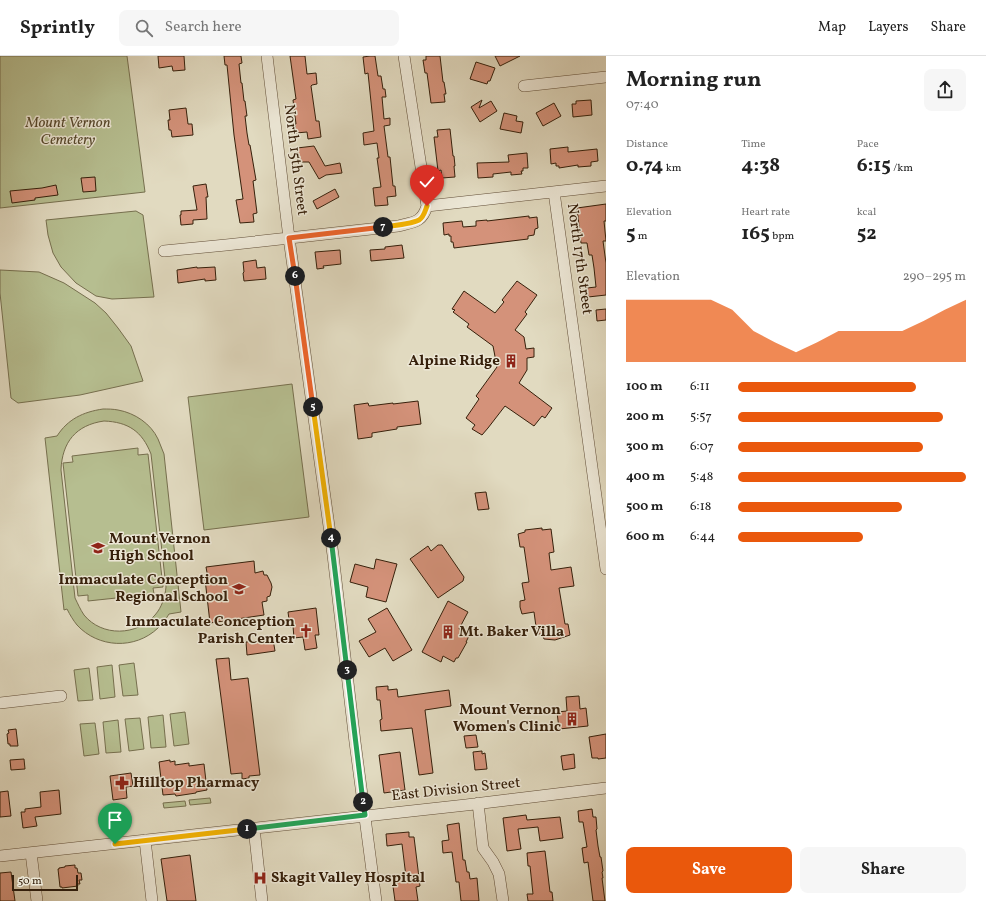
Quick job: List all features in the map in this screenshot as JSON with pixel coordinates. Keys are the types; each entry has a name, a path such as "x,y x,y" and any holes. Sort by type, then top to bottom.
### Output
{"street":[{"name":"North 15th Street","path":"266,56 289,238 334,560 376,901"},
{"path":"164,251 398,226 418,220 424,214 427,206 404,56"},
{"path":"524,86 606,77"},
{"path":"427,206 606,186"},
{"name":"North 17th Street","path":"554,192 606,569"},
{"path":"0,703 61,696"},
{"name":"East Division Street","path":"0,856 606,788"},
{"path":"478,803 483,848 499,874 503,901"},
{"path":"254,828 262,901"},
{"path":"145,840 152,901"},
{"path":"31,853 37,901"}],"green space":[{"name":"Mount Vernon Cemetery","path":"0,56 127,56 145,192 0,208"},
{"path":"136,211 143,215 154,297 112,299 96,296 76,283 61,267 53,253 46,220"},
{"path":"0,270 39,272 64,283 95,303 106,313 131,346 143,381 80,395 18,403 11,398 0,293"},
{"path":"292,384 309,517 204,530 188,397"},
{"path":"103,409 124,411 142,420 155,434 164,454 181,612 169,614 165,620 149,635 128,643 106,642 95,638 86,633 77,625 67,609 64,610 45,438 57,436 66,425 83,414","holes":["104,421 127,426 139,434 151,454 166,587 160,609 148,622 139,627 120,631 100,627 91,622 84,615 75,598 61,470 64,451 72,436 86,426 94,423"]},
{"path":"138,448 138,455 148,454 163,587 153,588 154,594 88,601 88,595 78,596 63,463 73,462 72,456"},
{"path":"134,663 138,695 123,696 119,665"},
{"path":"112,665 115,697 100,699 97,667"},
{"path":"89,668 93,700 78,701 74,670"},
{"path":"185,712 189,744 174,746 170,714"},
{"path":"163,715 166,747 151,748 148,717"},
{"path":"140,718 144,749 129,751 125,719"},
{"path":"118,720 121,752 106,753 103,722"},
{"path":"95,723 99,754 84,756 80,724"},
{"path":"210,798 211,803 190,805 189,800"},
{"path":"185,801 186,806 164,808 163,803"}],"building":[{"path":"158,56 184,56 185,70 173,71 172,66 159,68"},
{"path":"224,56 241,56 242,63 239,64 247,116 245,116 247,133 256,180 253,181 257,213 253,214 254,222 240,223 236,200 243,199 234,135 227,65 225,65"},
{"path":"290,56 305,56 307,74 316,73 317,84 311,86 316,121 319,121 321,137 308,139 307,132 296,133 293,100 296,99"},
{"path":"375,56 378,76 381,76 383,89 385,89 386,97 382,97 384,119 390,118 390,125 384,126 388,157 390,157 393,186 395,186 396,196 387,197 388,205 375,206 373,188 381,187 377,158 379,158 377,143 364,145 363,133 374,131 368,73 365,74 363,57"},
{"path":"426,56 440,56 446,94 444,94 445,102 431,103 427,73 425,73 423,60 426,60"},
{"path":"495,56 520,56 500,66"},
{"path":"476,62 495,68 490,81 488,81 487,84 470,79"},
{"path":"482,100 479,108 491,101 497,111 480,122 471,107"},
{"path":"591,100 592,115 573,117 572,104 576,104 576,101"},
{"path":"554,103 561,116 543,126 536,113"},
{"path":"186,108 188,124 192,124 193,135 172,137 171,130 169,130 169,110"},
{"path":"504,113 517,116 516,121 523,122 521,133 500,129"},
{"path":"450,129 455,177 442,178 441,170 438,171 434,137 438,137 437,130"},
{"path":"314,146 325,166 340,163 342,173 326,175 319,179 309,162 298,162 297,148"},
{"path":"568,147 568,152 597,149 598,161 591,162 591,166 578,167 578,165 559,168 559,166 556,166 556,163 551,164 550,149"},
{"path":"527,153 528,168 523,168 523,171 521,171 522,174 511,175 511,172 493,174 493,177 478,178 477,163 509,162 508,155"},
{"path":"95,177 96,191 83,192 81,178"},
{"path":"206,184 208,197 206,197 207,219 193,220 193,224 181,225 181,211 197,210 193,186"},
{"path":"56,185 58,195 12,203 10,191"},
{"path":"335,189 339,197 317,209 313,201"},
{"path":"606,204 606,221 604,221 606,241 603,241 606,263 606,295 588,297 587,288 596,287 594,268 592,255 589,255 587,243 581,243 577,208"},
{"path":"529,216 529,218 537,217 538,228 535,229 534,235 528,236 528,239 454,248 453,242 451,242 451,236 449,236 449,234 444,235 443,223 462,221 463,227 476,226 476,221"},
{"path":"402,245 404,258 371,261 370,250 385,249 385,247"},
{"path":"340,250 341,264 323,266 324,268 317,269 315,252"},
{"path":"256,260 257,268 265,267 266,279 244,281 243,262"},
{"path":"197,267 215,267 216,280 205,281 205,279 178,283 177,270"},
{"name":"Alpine Ridge","path":"517,281 537,295 525,312 527,314 515,330 524,337 526,349 534,348 534,357 527,358 527,370 519,383 552,408 545,418 542,416 534,426 505,406 482,435 472,429 475,425 466,418 479,399 476,396 497,367 493,346 467,327 469,324 453,312 455,310 452,309 464,291 495,313 504,302 502,300"},
{"path":"606,309 606,320 597,321 596,310"},
{"path":"418,401 421,424 397,427 397,429 372,433 372,437 358,439 354,405 368,403 369,406"},
{"path":"486,492 489,509 478,510 475,493"},
{"path":"542,528 542,530 551,529 554,552 549,553 551,570 571,567 574,586 559,588 565,624 568,624 570,635 555,640 544,639 542,634 537,634 534,612 522,614 520,607 520,601 525,600 522,583 529,582 524,547 520,547 518,534 525,532 525,530"},
{"name":"Mt. Baker Villa","path":"438,545 442,545 464,577 463,581 438,598 410,559 428,546 431,551"},
{"path":"376,559 397,564 386,602 366,597 368,587 350,582 355,564 374,569"},
{"name":"Immaculate Conception Regional School","path":"254,561 255,573 263,571 264,575 267,575 272,587 270,596 267,597 267,601 262,602 264,615 210,623 205,579 208,578 206,567"},
{"name":"Mt. Baker Villa","path":"448,601 468,612 459,629 470,634 458,658 456,658 454,662 443,656 441,662 422,652"},
{"name":"Immaculate Conception Parish Center","path":"316,608 319,635 315,635 317,648 305,650 303,637 294,638 293,626 290,627 288,612"},
{"path":"387,608 412,650 393,661 385,648 369,657 359,641 376,632 368,619"},
{"path":"273,639 275,651 247,655 246,642"},
{"path":"229,658 231,680 248,678 260,775 249,776 249,778 242,779 242,773 231,774 216,659"},
{"path":"388,686 388,690 397,689 398,697 449,690 451,706 425,710 433,773 419,775 412,728 381,731 380,720 382,719 380,700 377,700 376,687"},
{"name":"Mount Vernon Women's Clinic","path":"579,696 580,709 586,708 588,726 559,729 557,712 567,711 566,697"},
{"path":"16,729 18,746 10,746 10,744 8,744 8,730"},
{"path":"606,734 606,758 592,758 589,737"},
{"path":"476,735 478,747 466,748 464,736"},
{"path":"482,751 482,754 485,753 487,769 475,770 473,752"},
{"path":"400,752 405,790 384,793 379,755"},
{"path":"574,754 575,768 563,770 561,756"},
{"path":"24,759 25,769 11,770 10,760"},
{"path":"170,760 170,762 175,761 175,765 189,763 189,766 204,764 207,790 176,796 175,794 163,795 159,762"},
{"name":"Hilltop Pharmacy","path":"131,773 133,786 126,787 127,798 113,800 110,776"},
{"path":"59,790 61,814 35,817 37,826 23,828 21,812 25,812 25,809 41,807 40,792"},
{"path":"8,791 11,816 0,817 0,792"},
{"path":"592,809 593,817 596,817 596,830 603,871 602,878 605,901 593,901 588,862 584,863 582,848 587,847 583,822 579,822 578,811"},
{"path":"526,815 527,820 560,817 563,838 540,841 538,827 518,829 521,849 507,851 503,818"},
{"path":"459,823 463,860 465,860 470,879 477,878 479,901 461,901 459,882 456,882 452,852 443,853 442,841 449,840 447,825"},
{"path":"409,832 409,837 414,837 420,886 416,887 418,901 395,901 392,879 406,877 402,844 387,846 386,834"},
{"path":"545,851 550,892 552,892 553,901 528,901 527,894 533,894 527,853"},
{"path":"190,855 196,901 167,901 161,859"},
{"path":"75,865 78,873 81,873 82,880 79,880 80,884 77,884 78,886 60,887 58,869 65,866"},
{"path":"11,872 15,901 0,901 0,873"}],"place":[{"name":"Alpine Ridge","path":"511,361"},
{"name":"Mount Vernon High School","path":"98,548"},
{"name":"Immaculate Conception Regional School","path":"239,589"},
{"name":"Immaculate Conception Parish Center","path":"306,631"},
{"name":"Mt. Baker Villa","path":"448,632"},
{"name":"Mount Vernon Women's Clinic","path":"572,719"},
{"name":"Hilltop Pharmacy","path":"122,783"},
{"name":"Skagit Valley Hospital","path":"260,878"}],"route":[{"path":"115,844 365,815 333,555 289,238 398,226 418,220 424,214 427,206"}]}
